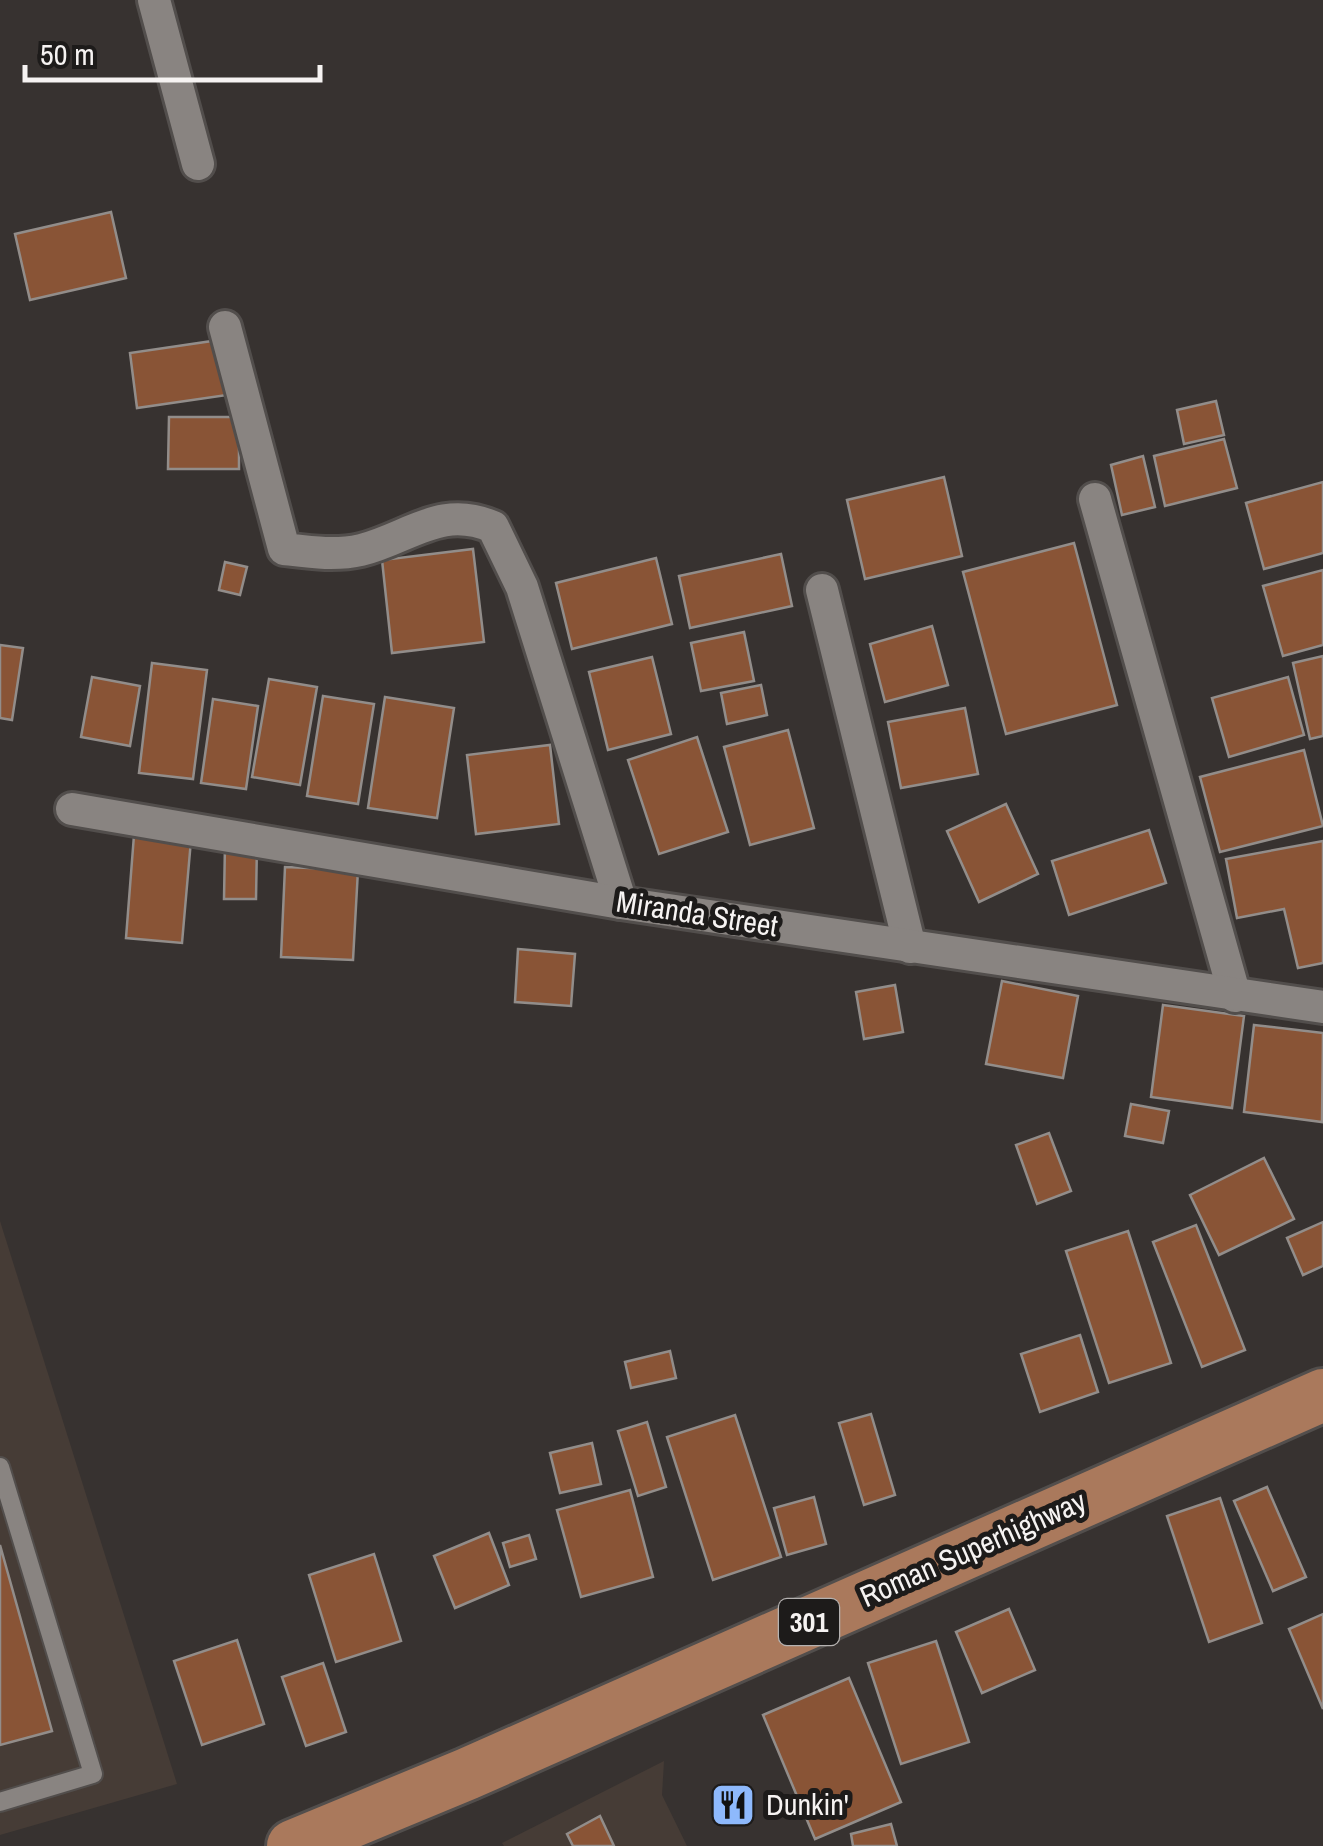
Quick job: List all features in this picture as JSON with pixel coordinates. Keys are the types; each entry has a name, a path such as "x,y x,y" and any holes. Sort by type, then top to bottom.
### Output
{"main road":[{"name":"Roman Superhighway","path":"293,1846 476,1770 1323,1395"}],"street":[{"path":"154,0 198,164"},
{"path":"225,327 284,549 322,554 361,550 428,522 474,518 494,527 522,587 621,903"},
{"path":"1095,499 1235,996"},
{"path":"822,590 910,946"},
{"name":"Miranda Street","path":"72,809 621,903 1323,1007"}],"lane":[{"path":"0,1467 93,1774 0,1802"}],"shaded area":[{"path":"0,1221 177,1784 0,1835"},
{"path":"664,1761 662,1795 687,1846 502,1843"}],"building":[{"path":"111,212 126,278 30,300 15,234"},
{"path":"219,340 227,395 137,408 130,353"},
{"path":"1216,401 1224,435 1184,444 1177,410"},
{"path":"169,417 239,417 239,469 168,469"},
{"path":"1224,439 1237,488 1165,506 1154,456"},
{"path":"1143,456 1155,507 1122,515 1111,465"},
{"path":"944,477 962,556 865,579 847,500"},
{"path":"1323,482 1323,553 1264,569 1246,503"},
{"path":"1074,543 1117,705 1006,734 963,572"},
{"path":"473,549 484,642 392,653 382,560"},
{"path":"781,554 792,606 690,628 679,576"},
{"path":"656,558 672,624 572,649 556,583"},
{"path":"225,562 247,567 240,595 219,590"},
{"path":"1323,570 1323,645 1283,656 1263,586"},
{"path":"932,626 948,685 885,702 870,644"},
{"path":"744,632 754,681 701,691 691,643"},
{"path":"0,645 23,648 12,720 0,718"},
{"path":"1323,656 1323,736 1310,739 1293,663"},
{"path":"652,657 671,734 608,750 589,672"},
{"path":"152,663 207,670 193,779 139,773"},
{"path":"92,677 140,686 130,746 81,737"},
{"path":"1288,677 1304,735 1229,757 1212,698"},
{"path":"269,679 317,687 300,785 252,777"},
{"path":"761,685 767,715 727,724 721,693"},
{"path":"323,696 374,704 358,804 307,796"},
{"path":"385,697 454,708 437,818 368,808"},
{"path":"213,699 258,706 246,789 201,783"},
{"path":"965,708 978,774 901,788 888,722"},
{"path":"788,730 814,828 750,845 724,747"},
{"path":"697,737 728,832 659,854 628,760"},
{"path":"550,745 559,824 476,834 467,755"},
{"path":"1304,750 1323,826 1220,852 1200,777"},
{"path":"1006,804 1038,874 979,902 947,831"},
{"path":"1149,830 1166,883 1069,915 1052,861"},
{"path":"134,835 191,840 182,943 126,938"},
{"path":"1323,841 1323,963 1298,968 1284,909 1237,918 1226,859"},
{"path":"225,844 257,844 256,899 224,899"},
{"path":"285,867 358,870 353,960 281,957"},
{"path":"518,949 575,954 571,1006 515,1002"},
{"path":"1002,981 1078,996 1063,1078 986,1064"},
{"path":"895,985 903,1032 864,1039 856,992"},
{"path":"1163,1005 1244,1016 1232,1108 1151,1097"},
{"path":"1254,1025 1323,1033 1322,1122 1244,1112"},
{"path":"1131,1104 1169,1111 1163,1143 1125,1136"},
{"path":"1049,1133 1071,1191 1037,1204 1016,1145"},
{"path":"1264,1158 1294,1219 1219,1255 1190,1195"},
{"path":"1323,1222 1323,1266 1303,1275 1287,1238"},
{"path":"1196,1225 1245,1350 1202,1367 1153,1242"},
{"path":"1128,1231 1171,1363 1109,1383 1066,1251"},
{"path":"1080,1335 1098,1392 1040,1412 1021,1354"},
{"path":"670,1351 676,1378 631,1388 625,1362"},
{"path":"871,1414 895,1495 864,1505 839,1423"},
{"path":"735,1415 781,1557 713,1580 667,1437"},
{"path":"647,1422 666,1487 638,1496 618,1431"},
{"path":"592,1443 601,1484 560,1493 550,1453"},
{"path":"1267,1487 1306,1577 1273,1591 1234,1501"},
{"path":"630,1490 653,1577 581,1597 557,1510"},
{"path":"814,1497 826,1544 787,1555 774,1508"},
{"path":"1220,1498 1262,1623 1209,1642 1167,1516"},
{"path":"489,1533 509,1585 455,1608 434,1556"},
{"path":"529,1535 536,1559 510,1567 503,1543"},
{"path":"0,1545 52,1731 0,1745"},
{"path":"374,1554 401,1641 336,1662 309,1575"},
{"path":"1009,1609 1035,1670 982,1693 956,1632"},
{"path":"1323,1614 1323,1709 1289,1629"},
{"path":"237,1640 264,1724 202,1745 174,1661"},
{"path":"936,1641 969,1742 901,1764 868,1663"},
{"path":"323,1663 346,1732 306,1746 282,1677"},
{"path":"849,1678 901,1802 815,1839 763,1715"},
{"path":"600,1816 614,1846 573,1846 567,1834"},
{"path":"891,1824 897,1846 853,1846 851,1834"}],"place":[{"name":"Dunkin'","path":"733,1805"}]}
